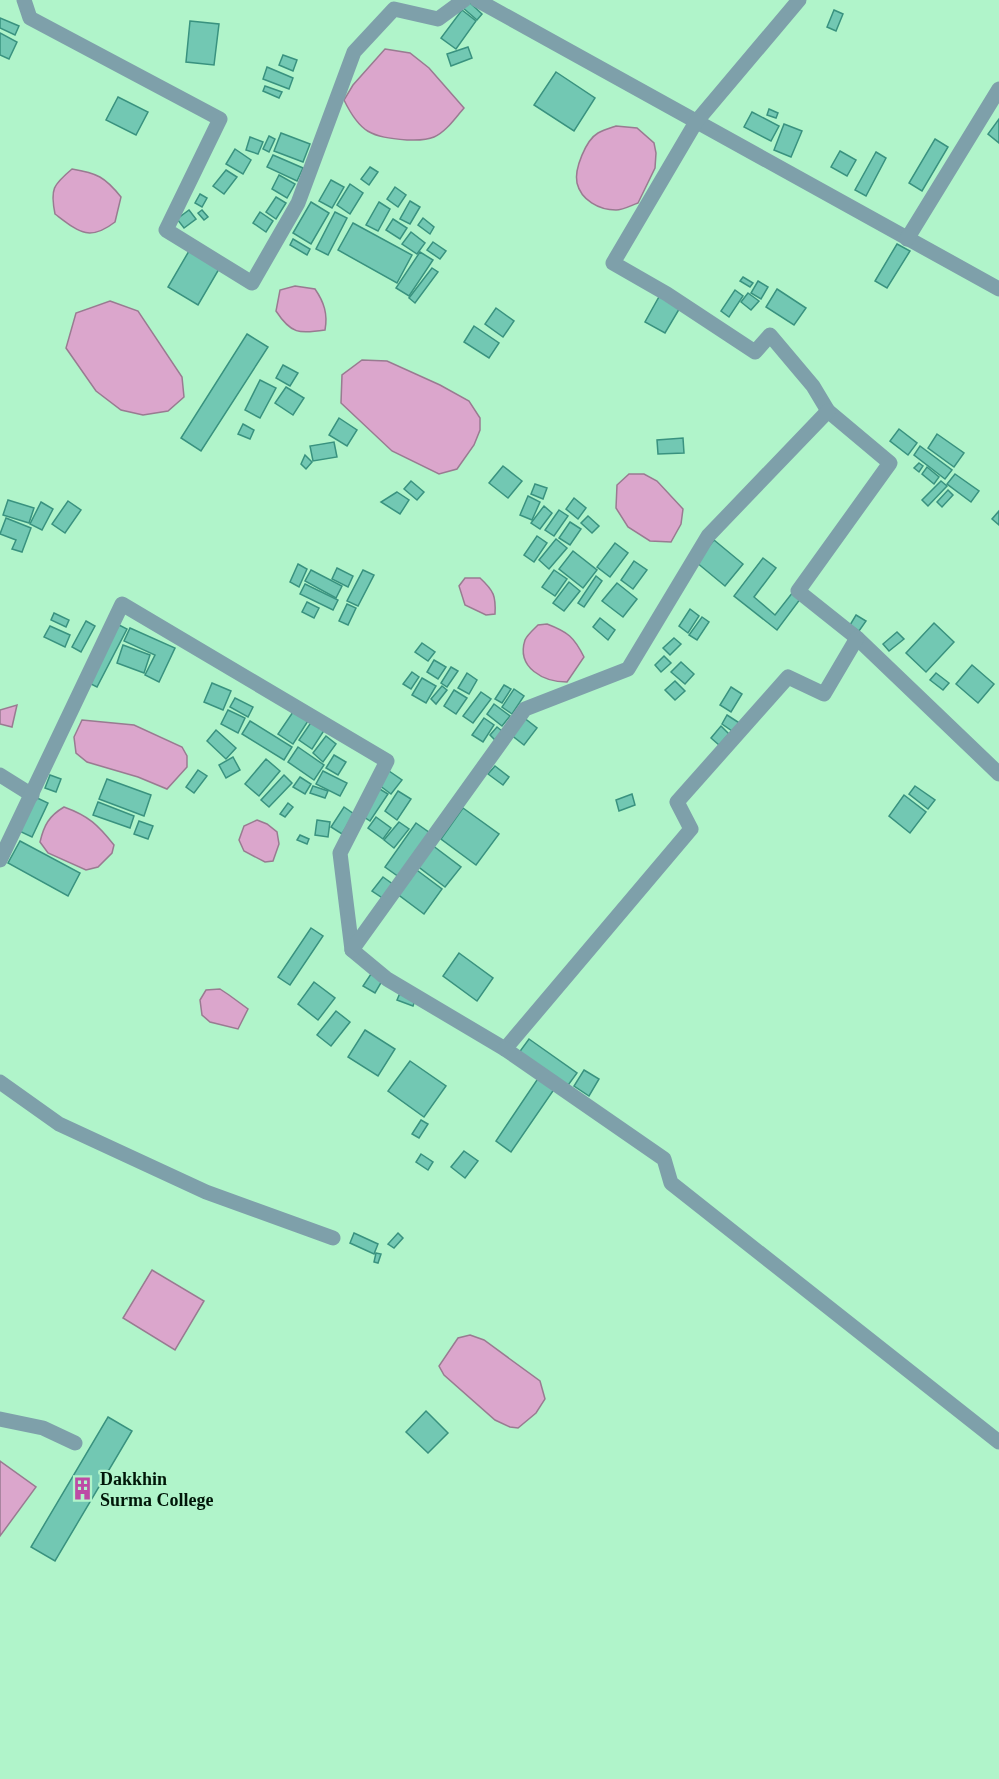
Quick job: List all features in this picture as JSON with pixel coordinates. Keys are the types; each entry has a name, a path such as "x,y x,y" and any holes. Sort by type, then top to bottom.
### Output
{"street":[{"path":"24,0 30,18 220,119 166,230 252,283 298,203 354,51 394,9 438,19 464,0"},
{"path":"477,0 999,289"},
{"path":"799,0 696,122 613,263 667,294 755,352 770,335 813,386 828,411 890,463 798,591 857,638 999,774"},
{"path":"907,239 999,89"},
{"path":"352,950 525,709 627,669 708,536 828,411"},
{"path":"0,860 122,604 387,762 339,853 352,950 387,979 506,1049 664,1159 671,1183 999,1442"},
{"path":"506,1049 691,829 677,802 788,677 824,694 857,638"},
{"path":"0,775 32,795"},
{"path":"0,1082 59,1124 206,1192 333,1238"},
{"path":"0,1419 42,1428 75,1443"}],"shaded area":[{"path":"385,49 410,53 429,68 464,108 443,132 420,140 384,137 368,131 356,120 344,100 353,85"},
{"path":"616,126 637,128 654,143 655,168 638,203 610,210 597,206 582,194 577,183 577,170 589,142 598,133"},
{"path":"72,169 100,177 121,197 115,222 98,232 91,233 78,230 55,214 54,188"},
{"path":"295,286 315,289 324,308 325,330 296,331 281,319 276,311 280,290"},
{"path":"110,301 138,311 182,377 184,397 168,411 143,415 121,410 96,391 66,348 76,313"},
{"path":"362,360 387,361 469,401 480,418 480,430 474,445 457,469 439,474 392,451 341,403 342,375"},
{"path":"629,474 644,474 657,481 683,509 681,524 671,542 650,541 628,527 616,508 617,485"},
{"path":"465,578 480,578 488,587 493,594 495,614 486,615 465,605 459,586"},
{"path":"547,624 570,636 584,657 567,682 549,679 534,672 528,666 525,658 523,650 526,638 538,625"},
{"path":"17,705 12,727 0,724 0,710"},
{"path":"82,720 134,725 182,747 187,756 187,767 167,789 138,777 87,762 76,753 74,737"},
{"path":"64,807 92,822 114,845 112,853 98,867 86,870 48,853 40,842 48,822"},
{"path":"257,820 277,832 279,844 273,861 265,862 244,851 239,840 244,826"},
{"path":"220,989 248,1009 238,1029 210,1022 202,1015 200,1000 206,990"},
{"path":"152,1270 204,1301 175,1350 123,1318"},
{"path":"470,1335 484,1340 540,1381 545,1399 536,1413 518,1428 495,1420 444,1375 439,1366 458,1338"},
{"path":"0,1461 36,1487 0,1536"}],"building":[{"path":"468,1 482,14 477,20 462,7"},
{"path":"462,10 476,21 456,49 441,38"},
{"path":"834,10 843,14 836,31 827,27"},
{"path":"0,18 19,26 15,35 0,28"},
{"path":"190,21 219,24 214,65 186,62"},
{"path":"0,33 17,42 9,59 0,55"},
{"path":"468,47 472,58 451,66 447,54"},
{"path":"283,55 297,60 293,71 279,65"},
{"path":"267,67 293,78 289,89 263,79"},
{"path":"556,72 595,98 574,131 534,105"},
{"path":"265,86 282,92 279,98 263,91"},
{"path":"118,97 148,112 136,135 106,120"},
{"path":"769,109 778,113 776,118 767,115"},
{"path":"752,112 779,126 771,141 744,127"},
{"path":"999,119 999,143 988,134"},
{"path":"784,124 802,131 791,157 774,150"},
{"path":"281,133 310,144 303,162 274,151"},
{"path":"269,136 275,139 269,152 263,149"},
{"path":"250,137 263,142 258,154 246,150"},
{"path":"935,139 948,147 922,191 909,183"},
{"path":"235,149 251,160 243,174 226,164"},
{"path":"840,151 856,160 847,176 831,167"},
{"path":"876,152 886,158 866,196 855,190"},
{"path":"273,155 303,168 297,181 267,167"},
{"path":"370,167 378,172 369,185 361,179"},
{"path":"226,170 237,177 224,194 213,186"},
{"path":"279,175 295,184 287,198 272,189"},
{"path":"331,180 344,187 332,208 319,201"},
{"path":"350,184 363,193 350,214 337,205"},
{"path":"395,187 406,195 398,207 387,199"},
{"path":"200,194 207,198 202,207 195,203"},
{"path":"276,197 286,203 276,219 266,212"},
{"path":"410,201 420,207 410,224 400,219"},
{"path":"311,202 329,213 311,244 293,233"},
{"path":"379,202 390,209 378,231 366,225"},
{"path":"189,210 196,219 184,228 177,219"},
{"path":"202,210 208,217 204,220 198,213"},
{"path":"260,212 273,221 266,232 253,223"},
{"path":"335,212 347,218 328,255 316,249"},
{"path":"423,218 434,227 430,234 418,225"},
{"path":"393,219 407,228 400,239 386,230"},
{"path":"353,223 412,255 397,283 338,250"},
{"path":"411,232 425,243 417,254 402,244"},
{"path":"293,239 310,249 307,255 290,245"},
{"path":"433,242 446,251 440,259 427,250"},
{"path":"897,244 910,251 887,288 875,281"},
{"path":"189,251 219,269 198,305 168,287"},
{"path":"420,252 433,260 409,296 396,288"},
{"path":"432,268 438,272 415,303 409,298"},
{"path":"743,277 753,283 750,287 740,281"},
{"path":"758,281 768,287 761,299 751,293"},
{"path":"777,289 806,308 794,325 766,307"},
{"path":"735,290 743,296 729,317 721,311"},
{"path":"748,293 759,301 751,310 741,302"},
{"path":"660,295 681,306 665,333 645,322"},
{"path":"496,308 514,321 503,337 485,324"},
{"path":"474,326 499,343 489,358 464,342"},
{"path":"247,334 268,347 201,451 181,438"},
{"path":"283,365 298,373 290,386 276,378"},
{"path":"260,380 276,388 260,418 245,410"},
{"path":"286,387 304,398 293,415 275,403"},
{"path":"339,418 357,430 347,446 329,435"},
{"path":"243,424 254,430 250,439 238,434"},
{"path":"899,429 917,443 908,455 890,441"},
{"path":"937,434 964,453 954,467 928,448"},
{"path":"683,438 684,453 658,454 657,440"},
{"path":"334,442 337,457 313,461 310,446"},
{"path":"920,446 952,470 945,479 914,455"},
{"path":"305,455 312,462 306,469 301,464"},
{"path":"919,463 923,466 919,472 914,468"},
{"path":"503,466 522,481 508,498 489,483"},
{"path":"927,467 939,477 934,484 922,474"},
{"path":"955,474 979,491 971,502 947,484"},
{"path":"411,481 424,492 417,500 404,489"},
{"path":"941,481 947,486 928,506 922,500"},
{"path":"535,484 547,488 543,499 531,494"},
{"path":"948,490 953,495 942,507 937,502"},
{"path":"397,492 409,500 400,514 381,502"},
{"path":"528,496 540,502 532,520 520,515"},
{"path":"574,498 586,508 578,519 566,509"},
{"path":"8,500 34,508 29,523 3,515"},
{"path":"68,501 81,510 65,533 52,524"},
{"path":"41,502 53,509 42,530 30,524"},
{"path":"544,506 552,513 540,529 531,523"},
{"path":"559,510 568,516 554,536 545,530"},
{"path":"999,511 999,525 992,519"},
{"path":"588,516 599,526 592,533 581,523"},
{"path":"6,518 31,528 22,552 12,549 16,540 0,534"},
{"path":"570,522 581,529 570,545 559,538"},
{"path":"537,536 547,543 534,562 524,555"},
{"path":"556,539 567,548 549,569 539,560"},
{"path":"714,540 743,564 725,586 696,562"},
{"path":"615,543 628,553 610,577 597,567"},
{"path":"573,551 597,570 583,588 559,569"},
{"path":"763,558 776,568 754,597 775,615 793,592 801,598 777,630 734,596"},
{"path":"634,561 647,570 633,589 621,580"},
{"path":"298,564 307,569 299,587 290,582"},
{"path":"337,568 353,576 348,587 332,579"},
{"path":"311,570 342,586 336,598 305,581"},
{"path":"363,570 374,575 358,606 347,601"},
{"path":"554,570 567,579 555,596 542,587"},
{"path":"596,576 602,581 584,607 578,603"},
{"path":"569,582 580,591 564,611 553,603"},
{"path":"617,583 637,599 623,617 602,601"},
{"path":"305,584 338,600 333,610 300,594"},
{"path":"307,602 319,608 314,618 302,612"},
{"path":"347,604 356,608 348,625 339,621"},
{"path":"690,609 699,616 688,633 679,626"},
{"path":"54,613 69,620 66,627 51,620"},
{"path":"856,615 866,621 859,631 850,625"},
{"path":"702,617 709,622 697,640 689,635"},
{"path":"600,618 615,630 608,640 593,627"},
{"path":"86,621 95,626 81,652 72,647"},
{"path":"934,623 954,642 926,672 906,653"},
{"path":"119,625 127,629 97,687 89,683"},
{"path":"50,626 70,635 65,647 44,637"},
{"path":"130,628 175,648 159,682 145,675 155,655 124,641"},
{"path":"897,632 904,639 889,651 883,644"},
{"path":"674,638 681,644 670,655 663,648"},
{"path":"422,643 435,652 428,661 415,652"},
{"path":"123,645 150,655 144,673 117,663"},
{"path":"664,656 671,663 661,672 655,665"},
{"path":"434,660 446,667 438,679 427,672"},
{"path":"681,662 694,674 685,684 671,672"},
{"path":"972,665 994,684 978,703 956,684"},
{"path":"451,667 458,671 447,687 441,683"},
{"path":"412,672 419,677 411,689 403,684"},
{"path":"467,673 477,680 469,694 458,688"},
{"path":"936,673 949,683 943,690 930,680"},
{"path":"422,678 436,686 426,703 412,695"},
{"path":"675,681 685,691 675,700 665,690"},
{"path":"212,683 231,691 223,710 204,702"},
{"path":"504,685 511,689 502,703 495,699"},
{"path":"442,686 447,690 436,704 431,699"},
{"path":"731,687 742,694 731,712 720,705"},
{"path":"514,689 524,696 512,714 502,707"},
{"path":"454,690 467,698 456,714 444,706"},
{"path":"481,692 491,699 473,723 463,716"},
{"path":"235,698 253,707 248,717 230,707"},
{"path":"494,704 510,716 502,726 487,714"},
{"path":"228,710 245,718 238,733 221,724"},
{"path":"293,712 308,721 293,744 278,734"},
{"path":"727,715 741,724 735,733 722,724"},
{"path":"523,717 537,728 524,745 510,734"},
{"path":"484,718 494,725 483,742 472,735"},
{"path":"250,721 292,747 284,760 242,734"},
{"path":"312,721 325,729 312,749 299,740"},
{"path":"721,726 729,734 719,745 711,738"},
{"path":"497,727 502,731 495,740 490,735"},
{"path":"216,730 236,748 226,759 207,741"},
{"path":"326,736 336,744 323,762 313,753"},
{"path":"298,747 324,765 314,780 288,762"},
{"path":"334,755 346,762 338,775 326,768"},
{"path":"233,757 240,770 226,778 219,765"},
{"path":"266,759 280,771 259,796 245,784"},
{"path":"495,766 509,777 503,785 488,774"},
{"path":"198,770 207,776 194,793 186,787"},
{"path":"323,771 347,783 340,796 316,784"},
{"path":"389,771 402,780 391,794 379,785"},
{"path":"50,775 61,779 56,792 45,788"},
{"path":"284,775 292,783 269,807 261,800"},
{"path":"300,777 311,784 305,794 293,787"},
{"path":"107,779 151,795 144,816 99,799"},
{"path":"313,786 328,791 325,798 310,793"},
{"path":"915,786 935,800 928,809 909,794"},
{"path":"378,788 388,794 370,821 361,815"},
{"path":"398,791 411,799 397,820 385,811"},
{"path":"632,794 635,805 619,811 616,800"},
{"path":"904,795 926,812 910,833 889,816"},
{"path":"33,796 48,803 32,837 17,830"},
{"path":"98,802 134,816 130,828 93,815"},
{"path":"288,803 293,807 285,817 280,814"},
{"path":"344,807 354,814 342,834 331,827"},
{"path":"463,808 499,834 476,865 441,839"},
{"path":"376,817 391,828 383,839 368,828"},
{"path":"317,820 330,822 328,837 315,835"},
{"path":"139,821 153,826 148,839 134,834"},
{"path":"399,822 409,829 394,848 384,840"},
{"path":"416,823 430,833 399,877 385,867"},
{"path":"300,835 309,839 307,844 297,840"},
{"path":"20,841 80,873 68,896 8,863"},
{"path":"432,845 461,867 445,887 416,865"},
{"path":"414,868 442,889 424,914 396,893"},
{"path":"383,877 394,885 384,899 372,891"},
{"path":"311,928 323,936 290,985 278,977"},
{"path":"459,953 493,978 477,1001 443,976"},
{"path":"371,974 382,981 375,993 363,986"},
{"path":"314,982 335,998 318,1020 298,1004"},
{"path":"400,993 415,1000 413,1006 397,1000"},
{"path":"336,1011 350,1022 331,1046 317,1035"},
{"path":"365,1030 395,1049 378,1076 348,1057"},
{"path":"529,1039 577,1073 566,1088 518,1054"},
{"path":"410,1061 446,1086 424,1117 388,1091"},
{"path":"584,1070 599,1079 589,1096 574,1086"},
{"path":"539,1077 555,1088 511,1152 496,1141"},
{"path":"421,1120 428,1124 419,1138 412,1134"},
{"path":"464,1151 478,1161 465,1178 451,1167"},
{"path":"421,1154 433,1162 428,1170 416,1162"},
{"path":"354,1233 378,1244 374,1254 350,1243"},
{"path":"398,1233 403,1238 394,1248 388,1244"},
{"path":"376,1253 381,1254 378,1263 374,1262"},
{"path":"426,1411 448,1433 428,1453 406,1432"},
{"name":"Dakkhin Surma College","path":"108,1417 132,1431 55,1561 31,1547"}],"place":[{"name":"Dakkhin Surma College","path":"82,1489"}]}
